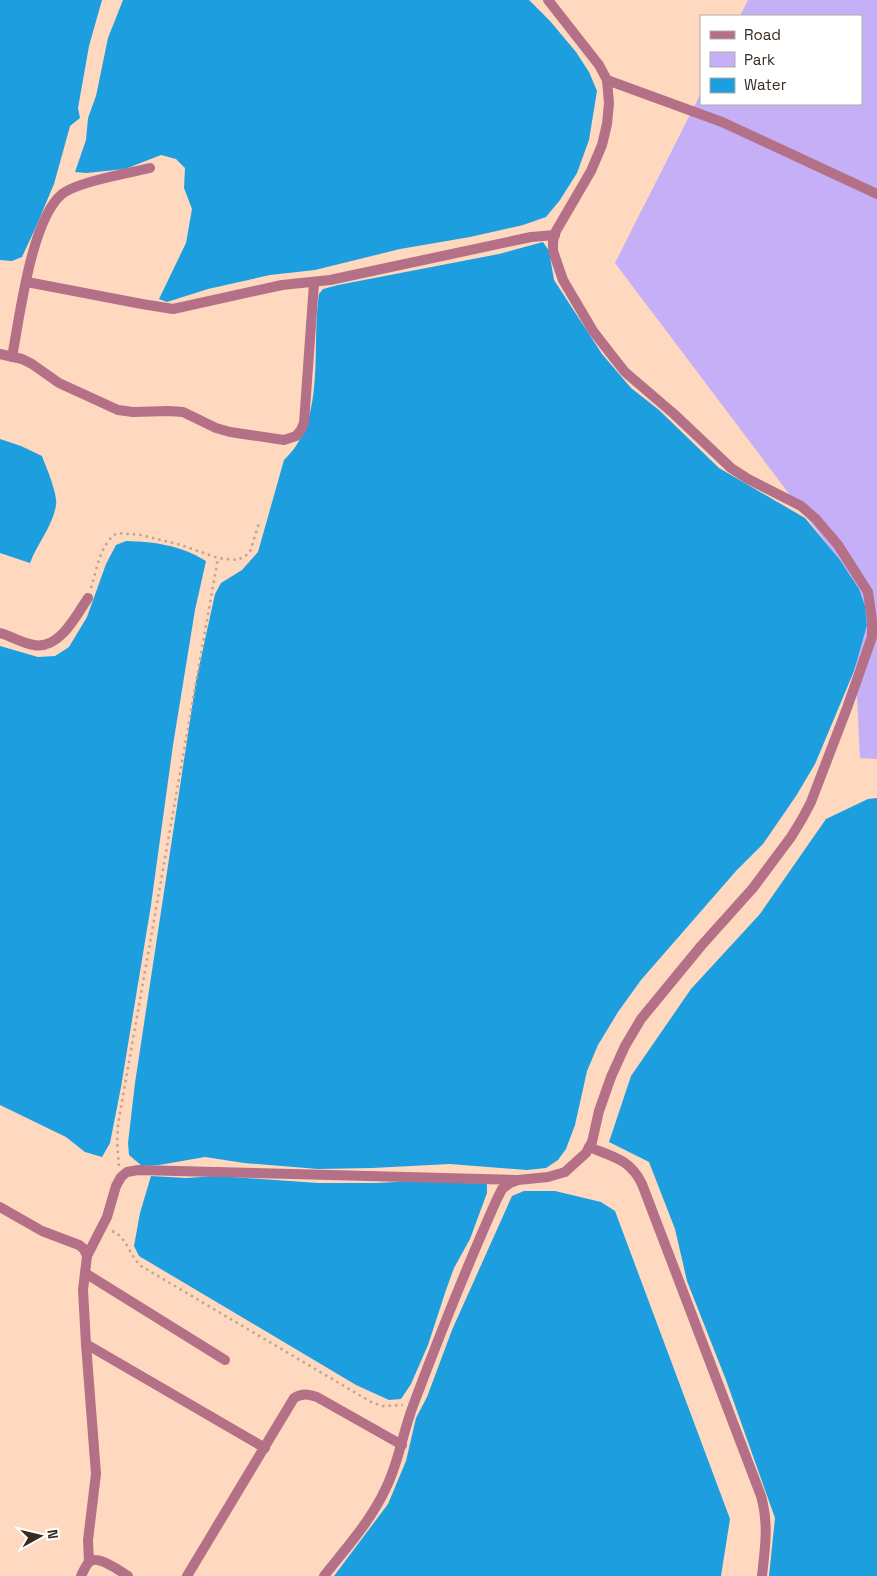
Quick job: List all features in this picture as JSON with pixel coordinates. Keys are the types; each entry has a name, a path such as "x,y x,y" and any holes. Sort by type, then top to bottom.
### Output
{"street":[{"path":"86,1256 102,1227 120,1177 127,1172 138,1170 518,1180 548,1177 564,1172 581,1158 589,1147 611,1077 625,1046 642,1019 701,946 753,888 787,843 802,819 866,654 872,637 868,592 838,545 816,519 801,506 748,479 731,468 674,414 625,372 593,331 563,280 553,251 553,241 591,171 602,145 609,103 607,80 599,65 548,0"},
{"path":"607,80 722,122 877,194"},
{"path":"12,357 39,233 54,204 63,194 75,187 150,168"},
{"path":"27,282 173,309 282,285 314,283 532,237 555,235"},
{"path":"0,354 32,364 59,383 118,410 133,412 183,412 216,428 230,432 284,440 296,436 304,423 314,283"},
{"path":"0,633 34,645 44,645 56,639 68,628 88,598"},
{"path":"589,1147 629,1164 636,1172 642,1184 766,1512 767,1530 762,1576"},
{"path":"324,1576 366,1521 382,1496 402,1445 414,1403 454,1299 497,1198 502,1189 518,1180"},
{"path":"0,1206 42,1232 79,1245 84,1249 86,1256 84,1290 86,1344 96,1474 88,1540 89,1562 81,1576"},
{"path":"85,1273 226,1360"},
{"path":"86,1344 264,1448"},
{"path":"187,1576 294,1398 300,1394 316,1397 402,1445"},
{"path":"89,1562 100,1560 128,1576"}],"path":[{"path":"88,598 104,547 109,538 117,532 141,535 181,545 227,560 244,557 250,552 259,523"},
{"path":"120,1177 118,1124 218,558"},
{"path":"102,1227 120,1236 126,1242 134,1260 141,1266 371,1402 382,1406 394,1407 414,1403"}],"green space":[{"path":"748,0 877,0 877,759 860,758 851,576 615,263 700,95 700,105 862,105 862,15 740,15"}],"water":[{"path":"0,0 102,0 89,46 78,108 80,118 70,126 54,184 22,257 12,261 0,260"},
{"path":"123,0 529,0 576,52 589,72 597,91 589,140 577,173 560,200 546,217 523,225 470,237 400,249 315,270 270,275 208,289 167,302 159,299 186,243 192,209 184,188 185,168 176,159 161,155 125,169 86,173 75,172 86,140 88,118 96,96 108,38"},
{"path":"543,242 549,251 554,280 602,354 631,388 659,410 719,468 805,518 840,560 859,589 865,606 867,625 854,671 815,764 796,796 763,844 736,871 641,980 618,1012 598,1045 587,1071 575,1125 566,1149 558,1160 546,1168 527,1170 450,1164 318,1169 244,1163 205,1157 142,1166 129,1155 128,1143 135,1083 196,681 215,594 221,583 242,570 258,552 284,460 298,444 306,425 312,404 315,382 319,294 323,289 338,285 499,254"},
{"path":"0,439 42,456 55,494 56,505 52,520 30,563 0,553"},
{"path":"126,541 168,545 187,551 206,561 195,610 173,745 151,905 121,1087 110,1143 102,1157 85,1152 66,1137 0,1105 0,646 38,657 55,656 69,647 87,617 106,564 116,545"},
{"path":"877,798 877,1576 769,1576 775,1518 726,1380 687,1281 675,1229 649,1162 609,1142 631,1076 691,989 760,914 826,819 868,799"},
{"path":"151,1176 186,1178 217,1176 318,1183 377,1183 471,1178 484,1180 487,1185 487,1193 470,1239 454,1268 428,1345 411,1384 401,1399 389,1400 356,1385 139,1256 134,1246 140,1213"},
{"path":"524,1191 555,1191 601,1202 615,1211 730,1519 721,1576 334,1576 388,1504 406,1461 416,1418 427,1397 452,1330 512,1196"}]}
